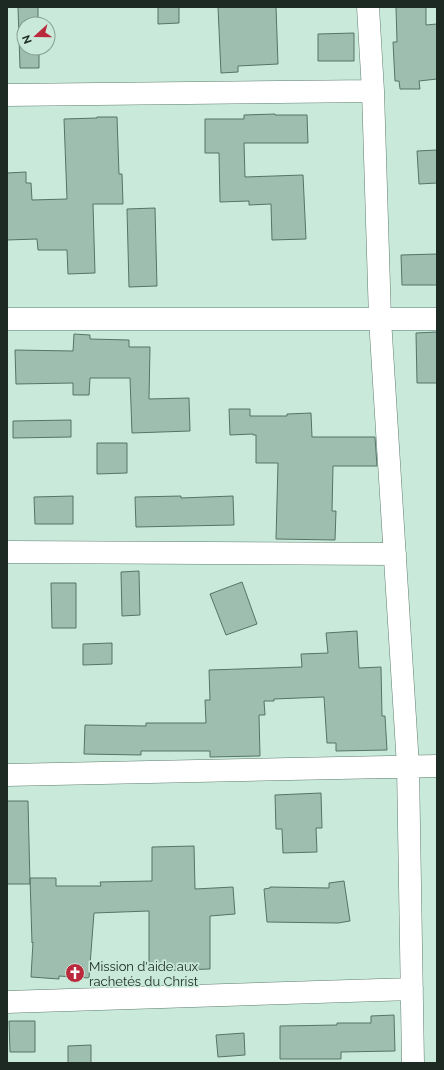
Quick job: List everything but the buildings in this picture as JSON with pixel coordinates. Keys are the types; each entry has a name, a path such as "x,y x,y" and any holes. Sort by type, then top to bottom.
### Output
{"street":[{"path":"368,7 374,91 380,320 408,766 413,1063"},
{"path":"7,95 374,91"},
{"path":"7,319 437,319"},
{"path":"7,552 395,554"},
{"path":"7,774 437,766"},
{"path":"7,1002 412,989"}],"place":[{"name":"Mission d'aide aux rachetés du Christ","path":"75,973"}]}
